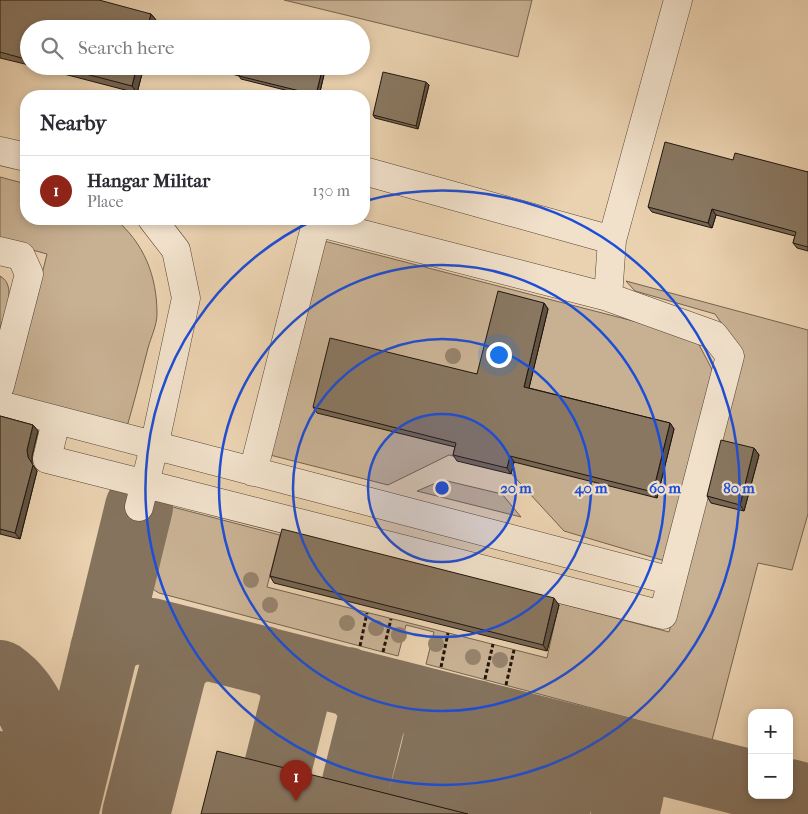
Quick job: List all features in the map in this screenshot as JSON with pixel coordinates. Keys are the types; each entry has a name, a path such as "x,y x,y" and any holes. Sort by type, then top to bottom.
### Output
{"lane":[{"path":"608,297 612,240 678,0"},
{"path":"0,151 20,156"},
{"path":"370,173 612,240"},
{"path":"142,495 186,298 176,250 157,225"},
{"path":"253,472 315,225"},
{"path":"56,421 47,460 142,495 663,615 730,356 714,335 608,297 335,225"},
{"path":"0,251 21,256 29,274 0,386"},
{"path":"0,405 154,447 672,581"}],"path":[{"path":"360,646 367,613"},
{"path":"383,652 391,619"},
{"path":"441,668 448,633"},
{"path":"485,679 493,644"},
{"path":"506,685 514,650"}],"shaded area":[{"path":"284,0 532,0 518,57"},
{"path":"0,177 20,182 20,225 122,225 134,239 147,261 155,286 157,318 126,430 11,398 47,254 0,241"},
{"path":"324,241 695,337 716,377 665,561 564,531 508,470 449,455 388,485 270,455"},
{"path":"0,276 8,286 9,293 7,308 0,329"},
{"path":"626,281 808,330 808,514 792,570 758,563 712,740 426,664 434,632 406,625 398,656 159,593 150,586 148,575 165,505 280,535 267,587 547,658 559,603 669,632 744,355 715,314 635,291"},
{"path":"443,480 502,494 521,517 417,491"}],"building":[{"path":"0,0 99,0 151,14 149,20 20,20 20,58 0,52"},
{"path":"383,72 426,82 416,126 373,115"},
{"path":"90,75 135,75 132,86"},
{"path":"321,75 317,90 296,90 239,76"},
{"path":"665,142 733,160 735,153 808,172 808,247 793,243 796,232 712,209 708,223 648,207"},
{"path":"498,291 544,303 524,387 670,423 653,492 510,456 507,468 453,455 456,443 313,407 330,338 477,374"},
{"path":"0,416 33,425 27,450 28,457 33,465 15,533 0,529"},
{"path":"721,440 754,448 740,505 707,496"},
{"path":"282,529 554,598 543,645 270,576"},
{"path":"217,751 468,814 201,814"}],"taxiway":[{"path":"66,806 139,507"},
{"path":"104,649 115,639 130,631 151,632 748,783"},
{"path":"136,814 173,670 180,660 193,650 211,647"},
{"path":"264,660 277,666 287,674 295,699 266,814"},
{"path":"0,674 20,693 34,716 57,770 65,802 65,812"},
{"path":"347,681 357,687 369,700 372,718 348,814"},
{"path":"415,699 432,714 437,726 436,744 418,814"},
{"path":"477,714 493,726 501,741 501,755 486,814"},
{"path":"542,731 554,739 561,747 564,757 564,779 555,814"},
{"path":"606,747 624,759 628,767 631,784 625,814"},
{"path":"0,765 22,787 39,814"},
{"path":"793,794 808,798"}],"place":[{"name":"Hangar Militar","path":"296,801"}]}
